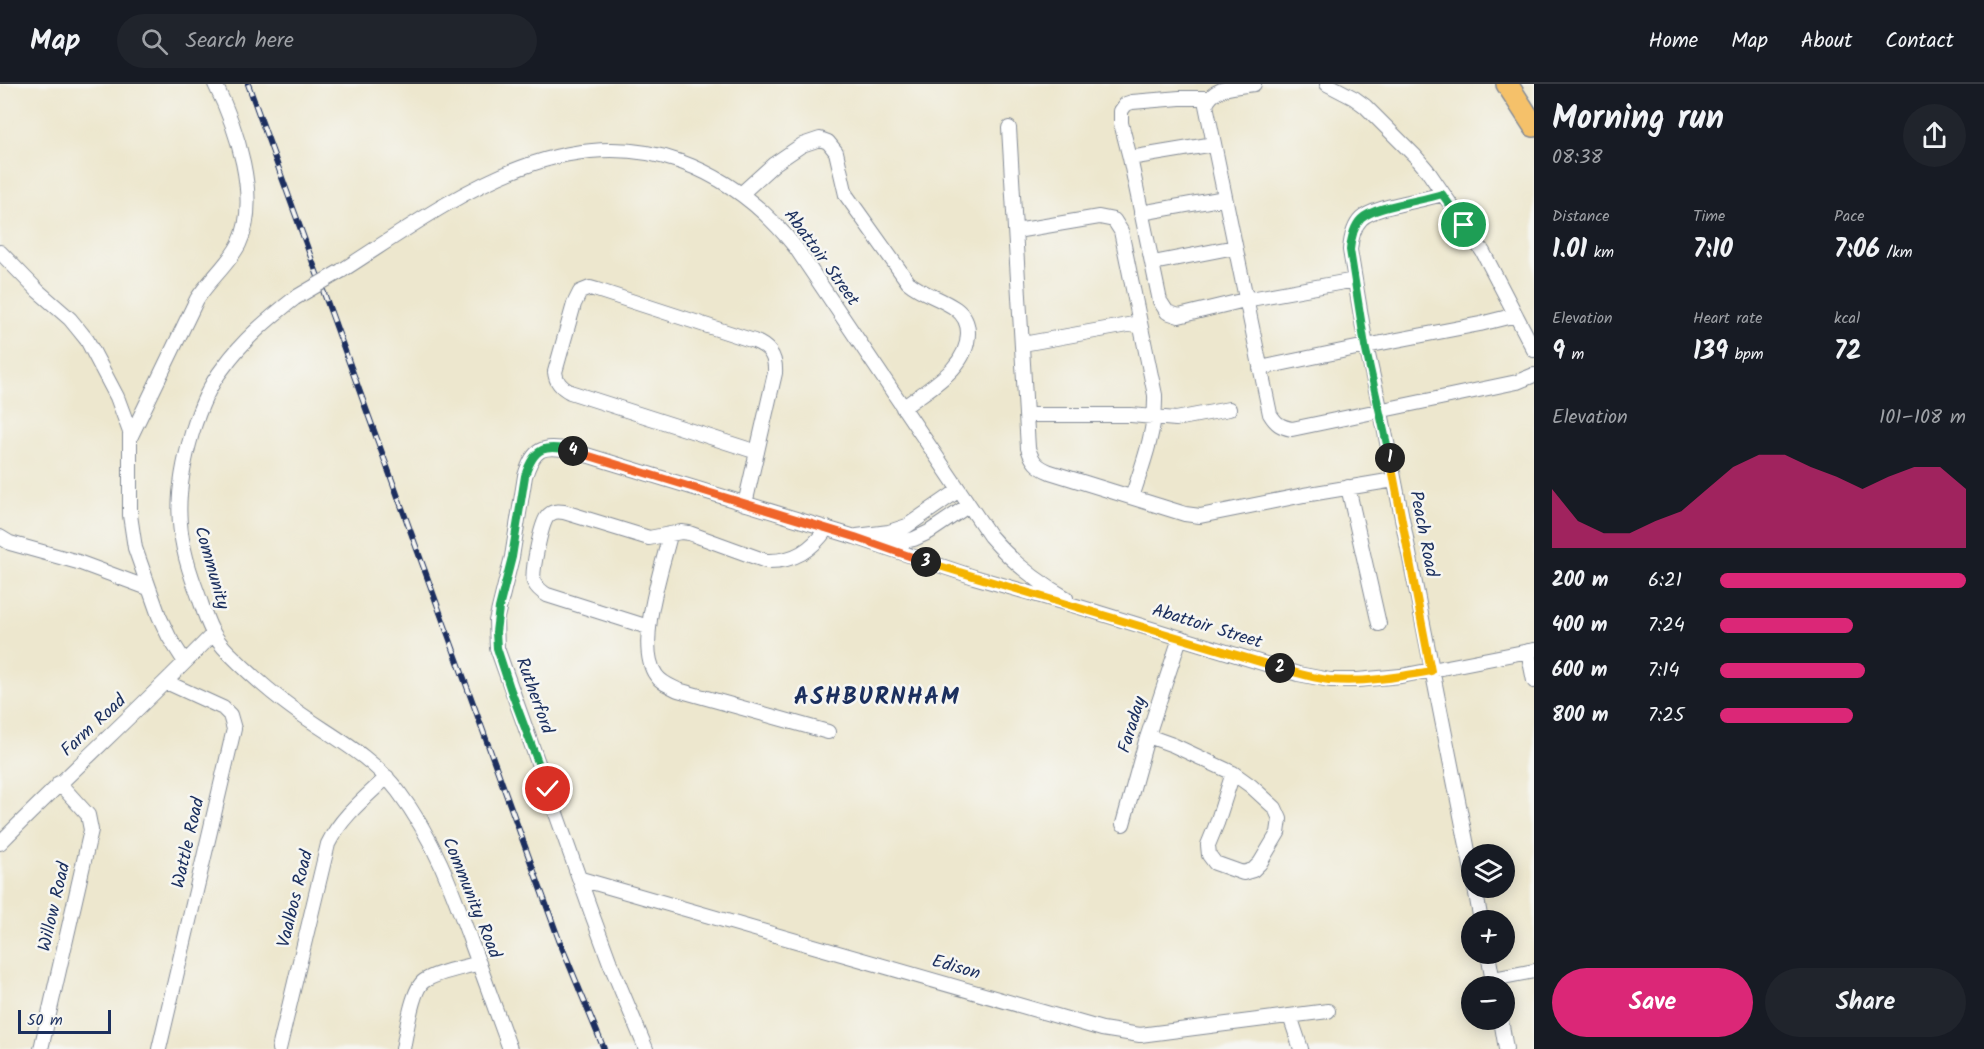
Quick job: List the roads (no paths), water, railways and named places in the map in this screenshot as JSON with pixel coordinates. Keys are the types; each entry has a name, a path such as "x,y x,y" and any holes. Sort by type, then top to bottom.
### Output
{"highway":[{"path":"1507,84 1534,126"}],"street":[{"path":"130,438 197,299 236,249 245,226 248,207 246,177 230,114 215,84"},
{"path":"1254,84 1213,93 1206,105 1245,300 1270,414 1274,421 1285,428 1292,429 1517,382 1534,375"},
{"path":"1327,84 1354,98 1386,126 1421,163 1484,252 1534,350"},
{"path":"1209,98 1161,99 1126,104 1120,116 1160,301 1167,312 1173,315 1186,315 1245,300 1355,280"},
{"path":"1010,128 1029,448 1031,457 1041,469 1185,514 1200,516 1394,480"},
{"path":"741,194 774,164 802,145 820,140 828,142 836,152 846,195 908,282 916,289 957,309 963,316 968,325 968,344 964,355 957,365 903,408"},
{"path":"1130,158 1214,144"},
{"name":"Abattoir Street","path":"295,298 466,192 529,165 564,154 617,148 667,157 696,167 741,194 775,222 796,248 990,536 1015,563 1083,608"},
{"name":"Peach Road","path":"1442,194 1423,201 1376,211 1361,219 1352,234 1350,250 1365,346 1381,411 1466,844"},
{"path":"1141,213 1226,198"},
{"path":"1016,231 1099,217 1114,220 1122,231 1139,323 1154,385 1156,406 1147,450 1132,498"},
{"path":"1153,263 1234,247"},
{"path":"0,252 38,291 70,319 87,340 117,397 129,426 130,515 135,548 162,623 185,663"},
{"path":"745,504 776,374 773,354 768,348 754,341 597,290 590,288 580,292 574,304 555,372 555,378 563,388 757,452"},
{"name":"Community","path":"213,635 191,576 180,528 178,496 184,463 196,420 222,368 255,331 295,298"},
{"path":"1260,368 1516,315"},
{"path":"1023,344 1139,323"},
{"path":"1027,415 1131,415 1176,419 1228,409"},
{"name":"Abattoir Street","path":"539,450 546,448 570,450 827,528 974,577 1298,674 1330,680 1401,676 1531,651"},
{"name":"Rutherford","path":"539,450 529,464 525,476 512,557 496,621 497,648 610,963 646,1049"},
{"path":"1348,487 1379,624"},
{"name":"Abattoir Street","path":"855,537 899,529 917,521 959,490"},
{"path":"882,546 921,535 969,505"},
{"path":"648,627 547,595 540,590 533,577 542,526 550,514 555,511 564,512 649,538 681,532 689,533 766,561 776,561 800,554 811,548 827,528"},
{"path":"670,535 648,627 650,664 656,676 665,685 678,690 828,732"},
{"path":"0,537 10,543 78,562 148,588"},
{"name":"Farm Road","path":"0,843 213,635"},
{"name":"Community Road","path":"213,635 246,670 282,700 351,746 387,777 409,807 438,856 510,1049"},
{"name":"Faraday","path":"1123,824 1148,736 1180,638"},
{"path":"1531,651 1534,681"},
{"name":"Wattle Road","path":"159,1049 234,729 230,715 223,708 166,682"},
{"path":"1148,736 1233,773 1275,808 1280,819 1278,833 1260,863 1253,870 1243,873 1215,863 1209,855 1208,845 1233,773"},
{"name":"Vaalbos Road","path":"279,1049 328,844 342,822 387,777"},
{"name":"Willow Road","path":"41,1049 91,830 88,815 59,783"},
{"name":"Edison","path":"581,879 1126,1034 1158,1034 1328,1011"},
{"path":"403,1049 414,1001 421,984 434,976 479,963"},
{"path":"1515,977 1534,971"},
{"path":"1290,1016 1301,1049"},
{"path":"1503,1030 1506,1049"}],"railway":[{"path":"248,84 559,940 604,1049"}],"district":[{"name":"ASHBURNHAM","path":"877,697"}]}
